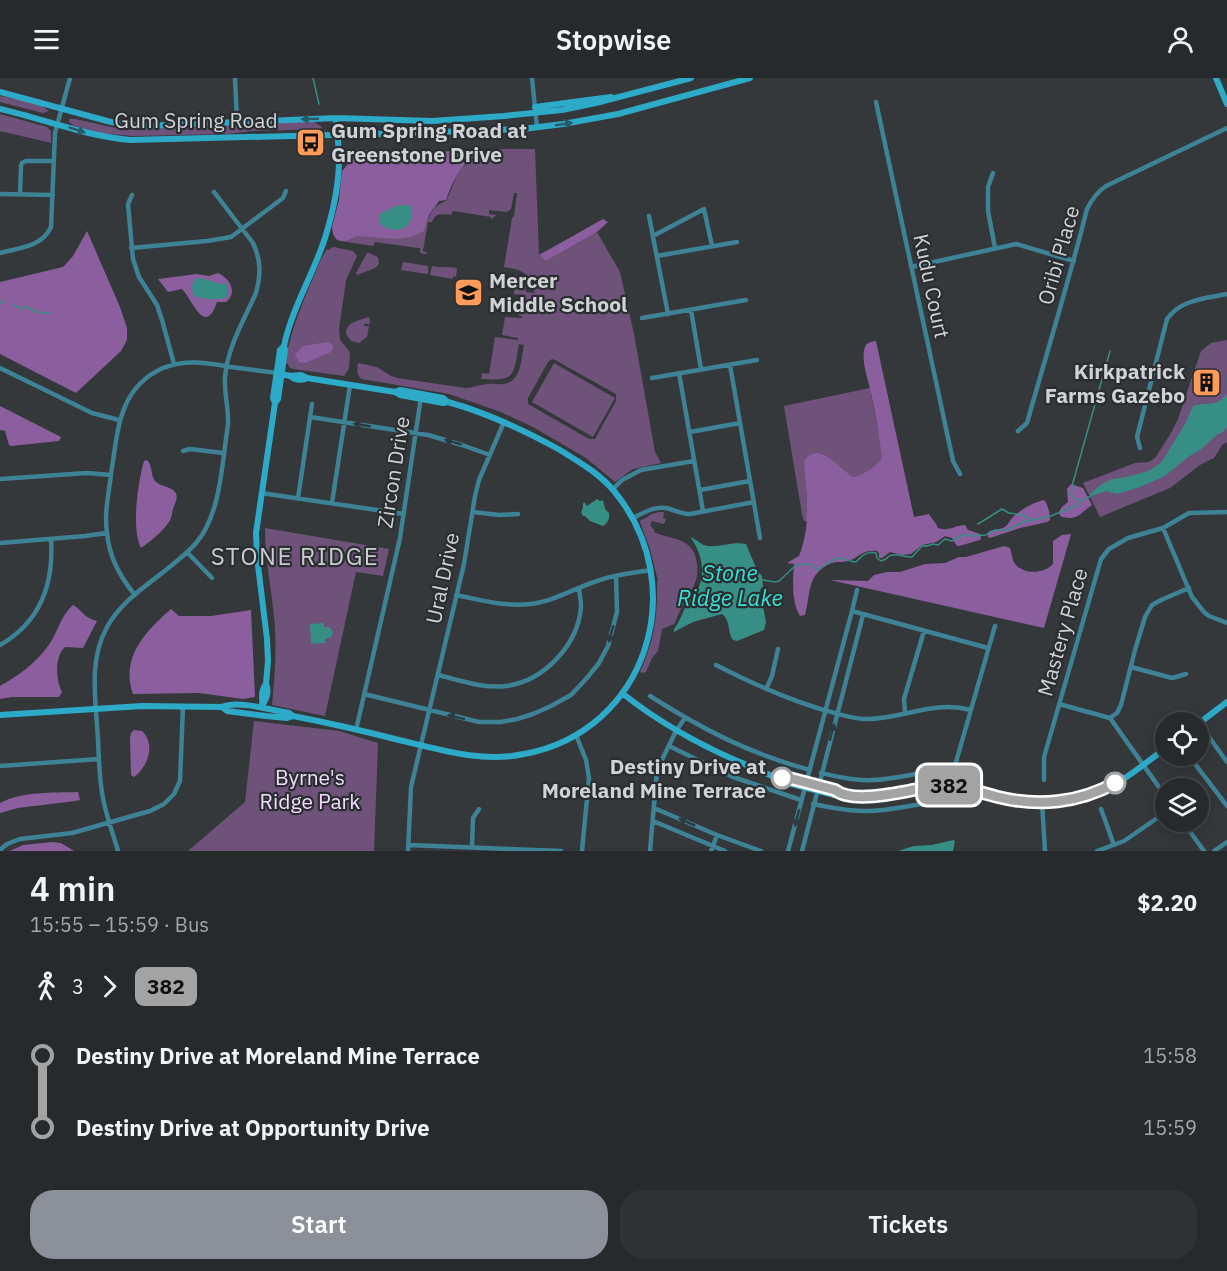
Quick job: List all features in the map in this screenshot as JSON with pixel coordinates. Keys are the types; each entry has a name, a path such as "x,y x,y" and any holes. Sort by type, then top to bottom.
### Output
{"street":[{"path":"0,252 35,244 46,236 52,223 55,134 70,78"},
{"path":"235,78 237,122"},
{"path":"532,78 537,128"},
{"name":"Gum Spring Road","path":"0,92 111,122 144,126 336,118 425,121 536,110 562,111 691,78"},
{"name":"Gum Spring Road","path":"0,109 100,136 130,140 487,131 537,128 584,121 750,78"},
{"path":"1216,78 1227,104"},
{"name":"Kudu Court","path":"876,102 953,460 960,474"},
{"path":"262,709 262,688 266,684 268,661 256,541 258,515 275,403 278,399 280,350 284,346 292,316 325,240 334,208 339,168 336,118"},
{"name":"Oribi Place","path":"1018,431 1027,423 1087,209 1094,196 1227,128"},
{"path":"20,194 22,163 54,161"},
{"path":"993,173 988,187 988,212 995,248"},
{"path":"131,248 225,239 234,235 283,198 286,190"},
{"path":"118,851 102,794 94,673 99,646 108,624 121,608 198,542 216,504 229,413 225,382 227,366 232,346 256,293 260,275 258,257 250,238 214,192"},
{"path":"0,194 53,195"},
{"path":"132,195 128,204 133,259 139,276 157,305 174,364"},
{"path":"653,236 704,209 712,246"},
{"path":"649,216 668,314"},
{"path":"657,256 737,242"},
{"path":"911,267 1016,244 1074,261"},
{"path":"1140,448 1137,437 1167,319 1172,312 1185,303 1227,294"},
{"path":"642,318 746,300"},
{"path":"691,310 701,369"},
{"path":"652,378 757,360"},
{"path":"0,715 183,705 222,707 227,711 262,709 289,713 293,716 474,756 506,757 525,754 541,750 576,735 599,717 622,693 642,657 650,633 653,608 651,570 643,539 633,518 613,489 598,475 543,441 504,422 448,402 443,403 421,396 400,395 395,392 307,378 294,379 290,375 192,362 174,364 152,374 137,387 126,402 119,420 106,513 106,533 114,562 135,595"},
{"path":"730,364 760,538"},
{"path":"0,368 92,413 119,420"},
{"path":"679,373 703,511"},
{"path":"332,503 350,385"},
{"name":"Zircon Drive","path":"356,729 400,538 421,396"},
{"path":"298,498 312,404"},
{"path":"310,417 428,435 490,455"},
{"name":"Ural Drive","path":"409,848 411,787 464,564 479,480 504,422"},
{"path":"690,432 740,423"},
{"path":"183,451 190,449 223,453"},
{"path":"613,489 622,480 641,470 694,461"},
{"path":"0,479 87,473 111,475"},
{"path":"700,490 750,481"},
{"path":"261,493 404,514"},
{"path":"633,518 658,508 683,514 754,502"},
{"path":"472,512 499,515 518,514"},
{"name":"Mastery Place","path":"1044,780 1044,757 1101,559 1109,549 1128,538 1163,528 1189,513 1227,512"},
{"path":"1163,528 1192,597 1209,616 1227,623"},
{"path":"0,543 106,533"},
{"path":"0,645 28,622 40,604 51,570 51,539"},
{"path":"187,552 212,578"},
{"path":"456,595 484,603 531,604 554,598 603,579 651,570"},
{"path":"364,694 479,722 501,722 534,714 571,695 599,663 608,646 617,612 615,576"},
{"path":"438,675 486,686 506,686 523,682 535,675 559,657 568,644 579,620 581,607 579,588"},
{"path":"1110,718 1122,705 1145,617 1152,605 1189,588"},
{"path":"788,851 857,590"},
{"path":"852,611 988,648"},
{"path":"802,851 863,615"},
{"path":"813,804 843,810 882,810 948,802 954,796 954,770 995,626"},
{"path":"905,713 904,699 924,631"},
{"path":"765,689 773,671 778,649"},
{"path":"716,664 765,689 825,711 864,719 947,706 971,710"},
{"path":"1131,667 1172,678 1186,674"},
{"path":"622,693 676,731 738,762 789,783 818,788 834,795 839,793 853,796 878,796 939,785 955,786 1007,799 1042,803 1073,799 1101,790 1120,781 1155,756"},
{"path":"650,696 728,741 765,756 810,770"},
{"path":"1209,716 1227,702"},
{"path":"1059,704 1110,718 1155,782"},
{"path":"0,850 7,844 20,839 67,834 156,808 167,801 180,784 182,772 183,705"},
{"path":"650,851 657,770 685,718"},
{"path":"576,735 586,760 589,778 582,851"},
{"path":"1209,738 1227,762"},
{"path":"669,746 733,777 801,801"},
{"path":"0,766 99,759"},
{"path":"1197,766 1227,806"},
{"path":"821,773 851,780 873,780 954,770"},
{"path":"1042,803 1045,851"},
{"path":"654,808 761,851"},
{"path":"472,847 473,818 479,809"},
{"path":"1101,809 1114,845"},
{"path":"1097,851 1124,841 1155,820"},
{"path":"653,821 712,849 725,851"},
{"path":"1190,832 1204,851"},
{"path":"712,849 717,835"},
{"path":"1214,851 1227,842"},
{"path":"409,848 472,847 561,851"}],"green space":[{"path":"0,96 19,99 49,111 43,113 0,102"},
{"path":"0,114 47,127 51,131 51,143 0,131"},
{"path":"69,119 125,130 313,121 322,127 320,129 228,134 133,136 97,133 74,126"},
{"path":"495,149 535,149 539,255 546,261 597,232 620,272 634,334 655,452 661,463 633,469 615,482 586,458 533,427 501,412 449,394 362,379 359,376 358,363 377,367 397,378 465,388 503,384 514,379 517,374 524,345 519,344 511,375 501,379 481,379 482,373 489,374 495,337 518,340 518,338 502,335 505,317 522,318 519,316 522,299 525,299 522,298 523,295 514,294 516,275 524,281 526,292 535,293 527,275 504,267 517,193 514,193 511,209 507,212 489,210 489,214 496,215 491,220 491,217 453,211 451,215 437,215 432,222 428,222 423,251 426,254 420,253 420,248 375,242 373,246 340,241 358,236 424,231 431,213 446,201 459,172 472,160","holes":["555,360 616,394 616,401 595,439 589,439 528,404 528,398 548,362"]},
{"path":"334,247 353,251 357,256 346,280 339,329 340,340 350,354 349,368 344,376 293,369 285,363 295,323 321,259 327,249"},
{"path":"367,253 378,257 379,264 357,275 356,273"},
{"path":"403,262 428,266 428,274 401,270"},
{"path":"432,266 457,268 456,277 453,276 453,279 430,275"},
{"path":"368,317 369,325 366,323 364,325 369,326 367,337 359,343 351,341 346,334 348,327 353,322"},
{"path":"1227,340 1227,442 1222,445 1214,458 1200,465 1170,488 1100,517 1083,483 1135,463 1149,462 1155,458 1178,419 1201,351 1211,343"},
{"path":"554,363 615,398 593,437 532,402"},
{"path":"870,388 883,458 870,469 854,477 841,467 806,486 808,522 804,521 784,406"},
{"path":"664,512 663,518 666,519 664,524 652,521 650,525 654,532 678,539 689,546 694,552 697,573 692,590 674,624 662,629 658,651 646,672 643,673 640,672 649,650 654,628 658,579 640,522 641,519"},
{"path":"265,528 389,549 383,576 356,572 325,716 272,705 275,638"},
{"name":"Byrne's Ridge Park","path":"254,721 339,731 378,743 374,851 188,851 245,802"}],"shaded area":[{"path":"356,149 385,152 480,151 459,172 446,200 439,201 429,215 424,231 411,237 396,239 358,236 340,241 333,234 332,227 339,200 342,171"},
{"path":"603,219 608,222 597,232 546,261 539,255"},
{"path":"87,231 120,307 127,328 127,340 121,351 76,393 0,354 0,282 63,267 73,256"},
{"path":"218,273 226,278 232,290 230,298 226,302 217,302 208,317 199,313 182,289 168,292 158,279 197,274 209,276"},
{"path":"876,341 914,517 929,514 938,528 942,529 965,525 968,530 980,534 981,538 957,546 952,538 945,536 936,542 922,545 911,554 902,555 890,552 879,558 877,551 869,551 848,561 832,563 818,572 814,578 805,615 800,616 794,597 794,564 787,563 799,556 806,532 804,461 816,453 823,455 854,477 870,469 882,458 864,358 866,345"},
{"path":"328,342 333,345 331,352 305,363 299,362 295,354 303,346"},
{"path":"0,406 61,437 59,441 9,445 5,431 0,430"},
{"path":"147,460 155,481 173,490 177,498 169,522 141,548 136,529 136,505 144,461"},
{"path":"1071,484 1083,488 1092,505 1078,516 1066,518 1060,516 1059,512 1068,502 1067,489"},
{"path":"1044,500 1050,515 1050,520 1047,522 988,537 988,532 1005,527 1020,511"},
{"path":"1071,534 1044,628 830,580 868,581 874,575 900,572 925,564 945,563 959,557 1004,546 1010,548 1014,562 1021,569 1031,572 1041,571 1053,564 1053,541 1062,535"},
{"path":"73,605 86,616 97,621 83,648 65,647 61,651 57,669 62,692 59,697 0,699 0,686 38,658"},
{"path":"171,609 179,616 211,616 251,610 255,697 243,699 199,693 133,694 130,668 133,657 145,636"},
{"path":"134,730 142,731 146,736 149,742 149,755 139,773 134,777 131,775 130,738"},
{"path":"78,792 80,800 18,808 0,813 0,803 18,796"},
{"path":"61,843 74,851 10,851 23,845"}],"water":[{"path":"403,205 411,206 412,216 408,225 395,230 381,225 380,214"},
{"path":"197,278 226,284 228,286 227,297 210,299 194,296 192,286"},
{"path":"1227,393 1227,427 1200,450 1165,476 1140,487 1117,494 1107,491 1090,496 1102,484 1112,479 1148,471 1161,463 1185,424 1193,406 1215,403"},
{"path":"597,499 603,500 605,509 609,513 608,520 603,526 590,521 581,512 584,502 587,506"},
{"name":"Stone Ridge Lake","path":"690,537 708,546 746,544 762,576 763,586 760,590 766,622 764,630 737,641 733,640 727,620 722,614 693,622 674,632 701,578 702,564 698,550"},
{"path":"324,623 324,627 332,630 331,637 325,639 325,643 311,644 310,624"},
{"path":"955,841 953,851 898,851 914,846"}],"waterway":[{"path":"313,78 319,104"},
{"path":"0,303 5,301"},
{"path":"14,305 20,308 27,307 36,312 50,313"},
{"path":"1078,500 1071,495 1072,486 1110,351"},
{"path":"763,580 779,581 796,565 810,564 817,570 837,558 856,562 867,553 876,553 877,558 881,561 891,555 912,557 922,546 938,545 945,539 952,541 963,535 986,535 995,530 1007,530 1023,522 1051,516 1076,506 1080,501 1091,496"},
{"path":"978,524 1002,509 1030,519"}],"bus line":[{"name":"382","path":"782,778 853,796 878,796 947,785 1018,801 1042,803 1086,796 1115,783"}],"place":[{"name":"Gum Spring Road at Greenstone Drive","path":"310,142"},
{"name":"Mercer Middle School","path":"468,292"},
{"name":"Kirkpatrick Farms Gazebo","path":"1206,383"},
{"name":"Destiny Drive at Moreland Mine Terrace","path":"782,778"}],"district":[{"name":"STONE RIDGE","path":"295,556"}]}
